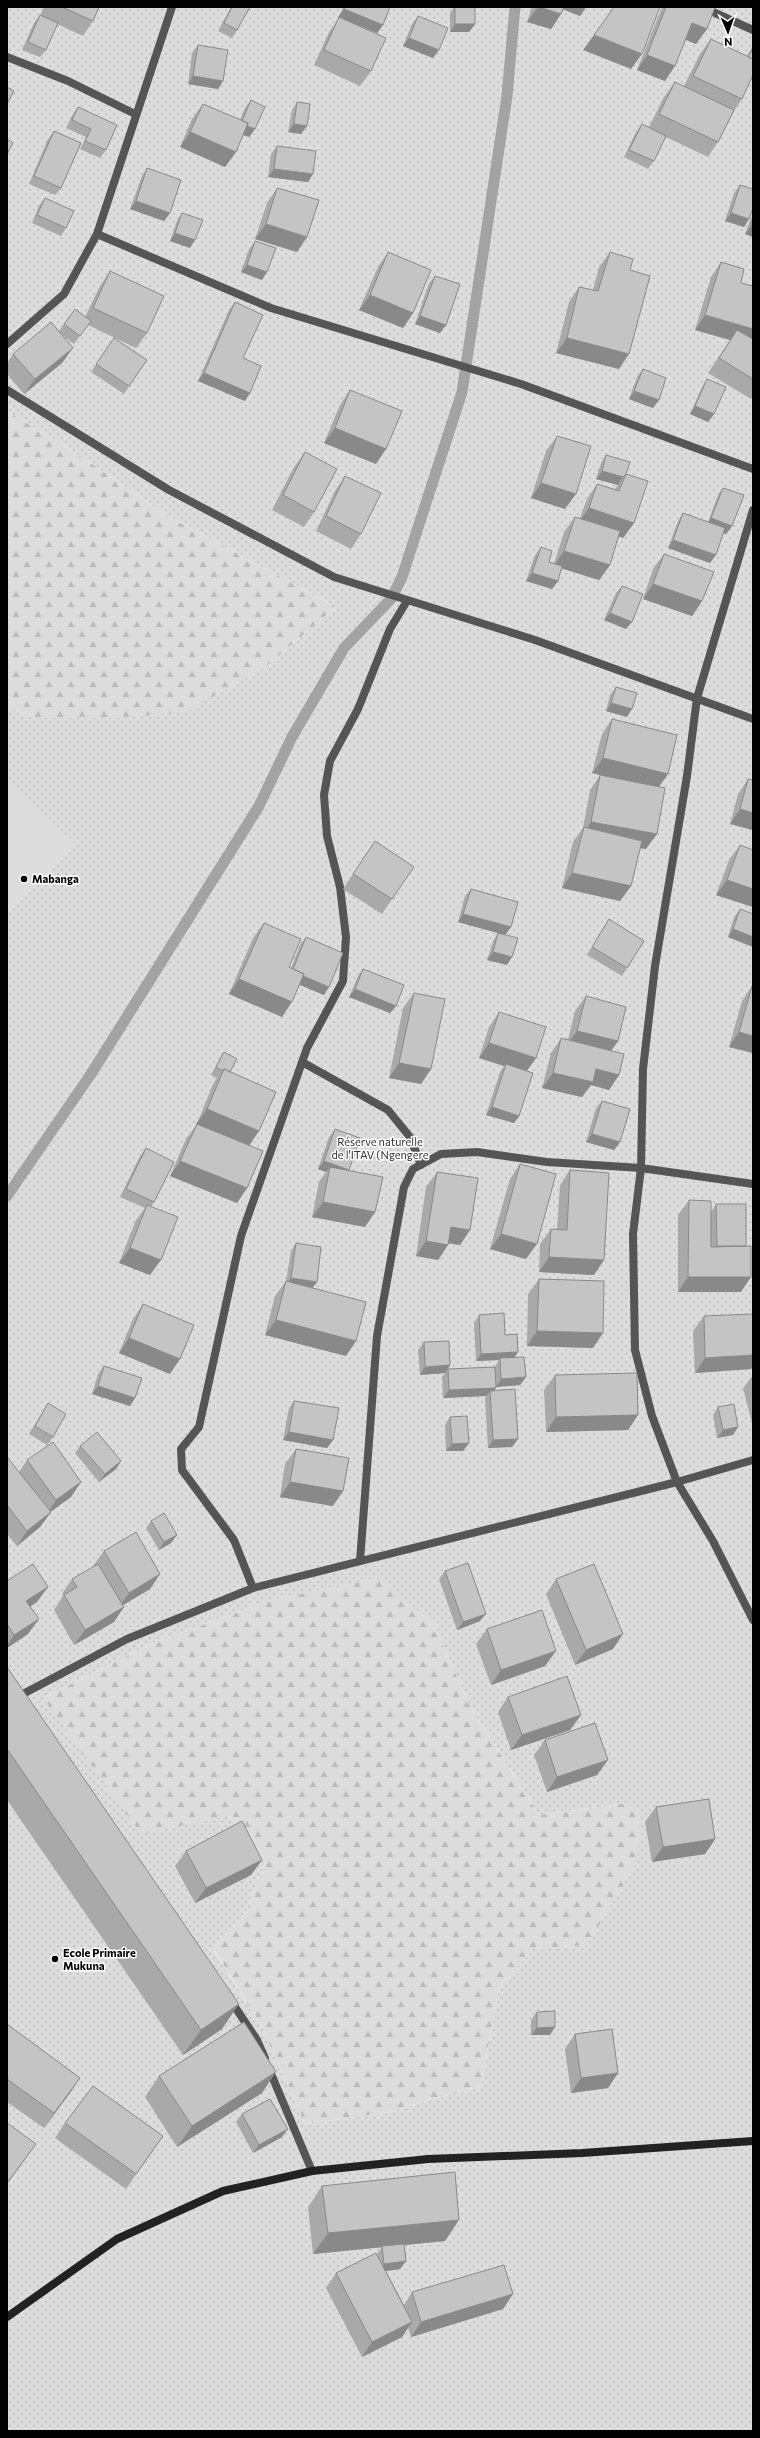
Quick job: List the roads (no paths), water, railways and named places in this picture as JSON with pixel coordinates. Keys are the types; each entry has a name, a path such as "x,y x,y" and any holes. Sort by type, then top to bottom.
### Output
{"street":[{"path":"7,344 64,294 98,234 135,114 172,7"},
{"path":"702,7 753,30"},
{"path":"7,57 68,81 135,114"},
{"path":"98,234 271,308 521,384 753,469"},
{"path":"7,390 169,490 334,577 393,597 535,640 753,719"},
{"path":"753,510 697,698 687,776 654,974 643,1069 641,1168 632,1234 635,1350 652,1416 676,1482 713,1541 753,1620"},
{"path":"253,1588 234,1540 182,1470 181,1449 199,1427 241,1236 307,1048 343,981 346,937 340,887 327,836 324,795 330,761 358,709 390,629 407,601"},
{"path":"302,1062 388,1110 410,1137 421,1165"},
{"path":"360,1562 377,1336 404,1187 413,1169 441,1154 477,1152 547,1162 641,1168 753,1184"},
{"path":"21,1695 127,1639 253,1588 676,1482 753,1460"},
{"path":"227,1994 257,2040 312,2171"},
{"path":"7,2317 117,2239 223,2191 312,2171 428,2159 582,2153 753,2141"}],"waterway":[{"path":"7,1196 91,1074 259,806 292,737 344,648 391,599 402,577 462,392 507,96 515,7"}],"place":[{"name":"Mabanga","path":"24,879"},
{"name":"Ecole Primaire Mukuna","path":"55,1959"}],"park label":[{"name":"Réserve naturelle de l'ITAV (Ngengere","path":"380,1148"}]}
